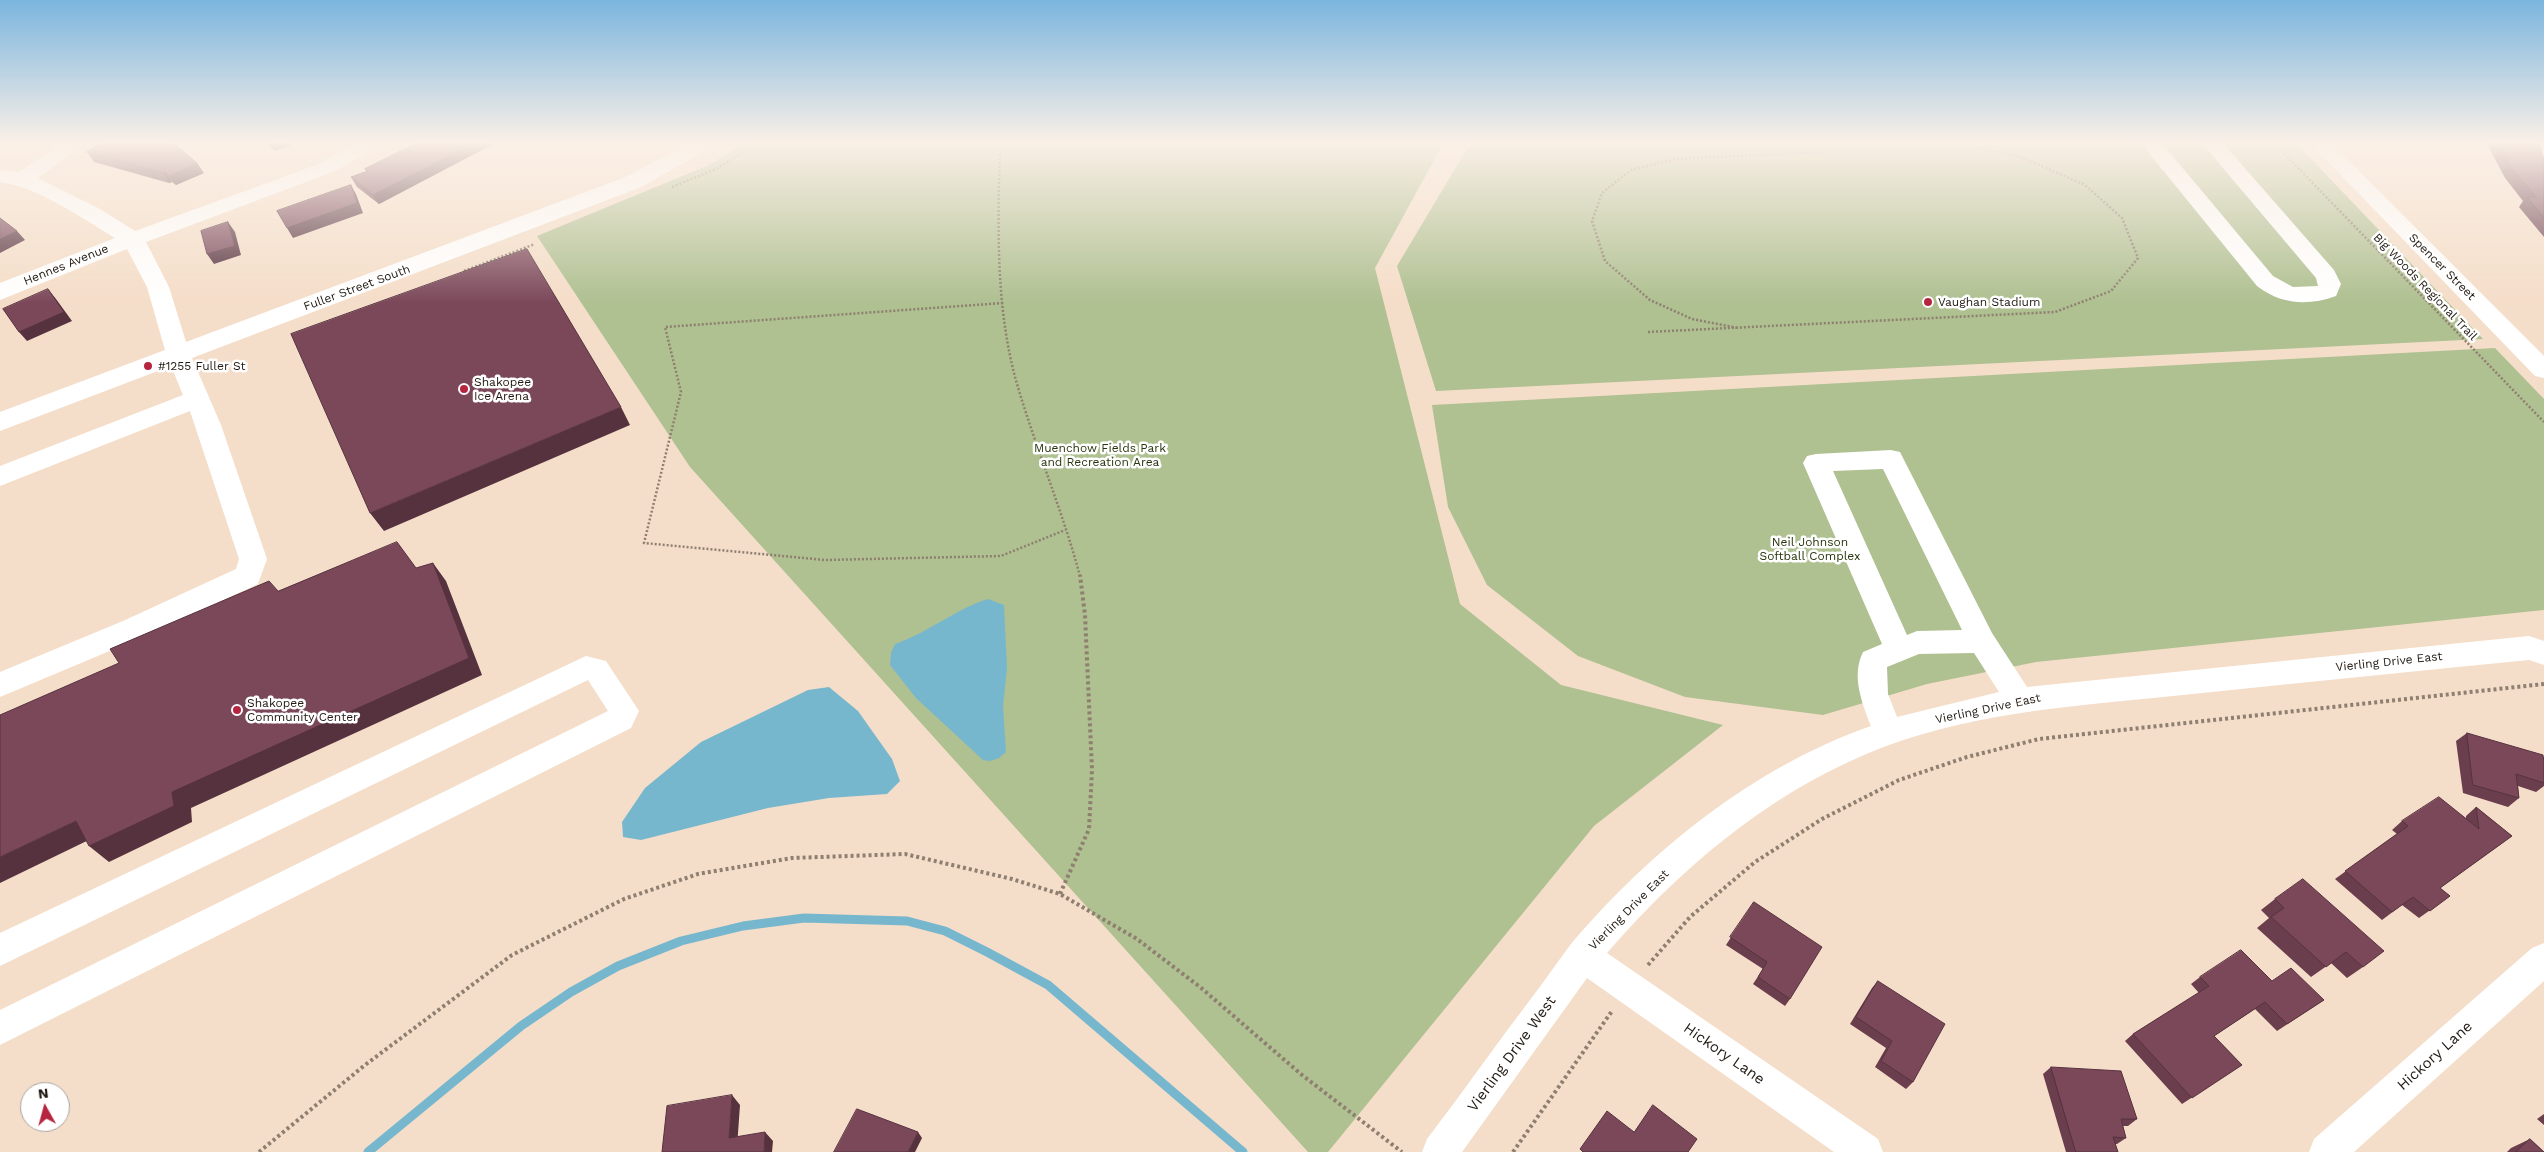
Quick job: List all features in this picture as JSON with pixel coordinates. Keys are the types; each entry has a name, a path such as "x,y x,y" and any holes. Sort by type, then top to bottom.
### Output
{"street":[{"path":"0,685 133,629 248,576 253,559 197,398 178,354 158,286 133,239 92,214 56,196"},
{"name":"Hennes Avenue","path":"0,292 133,239 251,196"},
{"name":"Fuller Street South","path":"0,422 404,271 598,196"},
{"path":"2194,196 2265,281 2275,289 2289,295 2302,296 2318,295 2328,291 2330,284 2326,275 2257,196"},
{"name":"Spencer Street","path":"2372,196 2544,370"},
{"path":"0,476 197,398"},
{"path":"1899,650 1816,463 1891,459 1982,641 2020,700"},
{"path":"1889,734 1873,694 1873,660 1917,643 1982,641"},
{"name":"Vierling Drive East","path":"1583,956 1647,888 1718,826 1774,786 1834,754 1889,734 1967,711 2020,700 2540,651"},
{"path":"0,950 586,668 596,669 624,711 620,719 0,1028"},
{"name":"Hickory Lane","path":"1583,956 1865,1152"},
{"name":"Vierling Drive West","path":"1440,1152 1583,956"},
{"name":"Hickory Lane","path":"2327,1152 2544,960"}],"path":[{"path":"999,196 998,233 1003,303 1015,376 1050,477 1081,584 1092,770 1089,829 1060,894"},
{"path":"1601,196 1592,221 1605,261 1650,300 1692,319 1738,328"},
{"path":"1648,332 2055,312 2111,291 2138,258 2122,218 2098,196"},
{"name":"Big Woods Regional Trail","path":"2325,196 2544,422"},
{"path":"1003,303 665,327 681,392 644,543 825,560 1001,556 1065,530"},
{"path":"1513,1152 1628,988 1690,917 1755,862 1822,819 1899,780 1968,757 2039,739 2544,684"},
{"path":"258,1152 365,1065 512,955 624,899 698,874 792,858 905,854 1012,879 1060,894 1137,939 1200,987 1302,1074 1402,1152"}],"green space":[{"name":"Muenchow Fields Park and Recreation Area","path":"634,196 1415,196 1375,268 1460,604 1561,685 1723,725 1594,826 1328,1152 1308,1152 690,467 537,236"},
{"name":"Vaughan Stadium","path":"1439,196 2346,196 2483,339 1436,391 1397,266"},
{"name":"Neil Johnson Softball Complex","path":"2495,348 2544,399 2544,610 2036,662 1927,684 1823,715 1685,697 1578,656 1487,585 1448,507 1432,405"}],"water":[{"path":"988,599 1004,605 1007,668 1003,706 1006,752 999,758 990,761 983,760 916,698 890,665 891,653 895,644 919,634 976,603"},
{"path":"829,687 858,711 892,759 900,781 887,794 829,798 768,808 641,840 623,837 622,822 645,788 701,742 808,690"}],"building":[{"path":"320,196 355,196 357,203 287,228 277,211"},
{"path":"2535,196 2544,196 2544,218 2527,197 2536,197"},
{"path":"0,218 17,231 0,239"},
{"path":"228,222 235,246 207,254 201,231"},
{"name":"Shakopee Ice Arena","path":"527,249 621,407 370,513 291,334"},
{"path":"48,289 64,312 19,332 3,309"},
{"name":"Shakopee Community Center","path":"397,542 416,568 433,563 469,658 172,792 174,806 89,846 76,821 0,857 0,715 119,663 110,649 269,581 278,591"},
{"path":"2467,733 2543,755 2544,783 2516,774 2519,798 2473,785"},
{"path":"2439,797 2479,829 2476,807 2512,836 2440,888 2450,896 2430,911 2413,897 2392,912 2345,871 2408,826 2402,821"},
{"path":"2303,879 2384,951 2363,967 2346,952 2326,967 2271,917 2284,908 2275,899"},
{"path":"1754,902 1822,947 1790,999 1758,977 1767,962 1730,937"},
{"path":"2241,950 2272,981 2291,968 2324,1000 2287,1024 2265,1002 2214,1036 2242,1065 2192,1098 2133,1034 2209,986 2200,977"},
{"path":"1878,981 1945,1024 1913,1082 1881,1061 1892,1041 1856,1017"},
{"path":"2051,1067 2121,1071 2137,1119 2121,1119 2126,1138 2113,1137 2118,1152 2076,1152"},
{"path":"732,1095 729,1138 765,1132 764,1152 662,1152 667,1106"},
{"path":"1653,1105 1697,1139 1688,1152 1583,1152 1580,1149 1607,1111 1634,1132"},
{"path":"857,1109 918,1132 908,1152 834,1152"},
{"path":"2530,1139 2544,1152 2516,1152"}],"waterway":[{"path":"368,1152 521,1026 571,992 618,966 681,941 743,926 804,918 907,921 945,931 987,952 1048,985 1243,1152"}],"place":[{"name":"Vaughan Stadium","path":"1928,302"},
{"name":"#1255 Fuller St","path":"148,366"},
{"name":"Shakopee Ice Arena","path":"464,389"},
{"name":"Shakopee Community Center","path":"237,710"}]}
